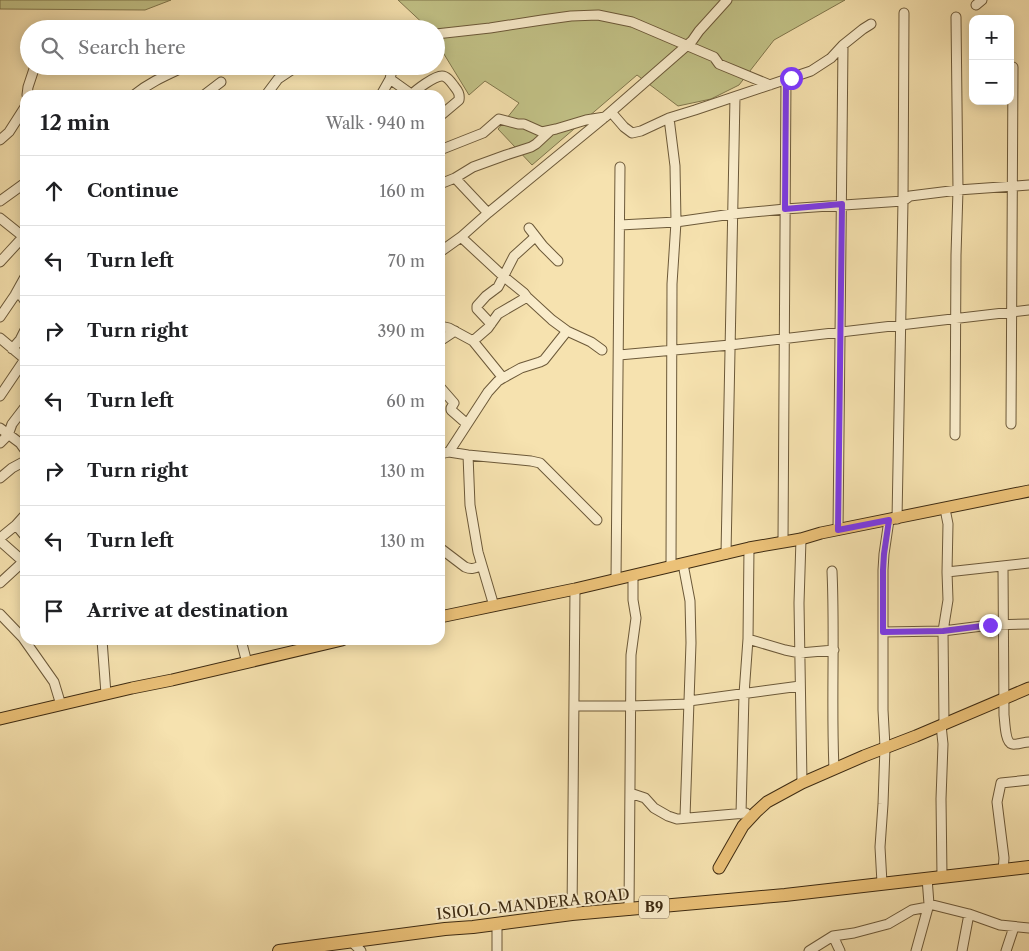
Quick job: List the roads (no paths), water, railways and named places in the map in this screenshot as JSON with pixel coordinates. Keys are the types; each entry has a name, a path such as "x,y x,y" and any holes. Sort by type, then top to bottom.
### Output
{"highway":[{"name":"ISIOLO-MANDERA ROAD","path":"279,951 572,914 785,895 1029,867"}],"main road":[{"path":"445,616 633,576 749,548 1029,492"},
{"path":"0,719 321,645"},
{"path":"719,868 743,826 767,802 802,783 834,769 1029,688"}],"street":[{"path":"445,248 608,115 692,41 727,0"},
{"path":"882,883 880,847 885,748 883,710 883,570 884,554 893,519 900,325 904,13"},
{"path":"445,33 552,18 598,15 632,22 714,57 719,64 770,85"},
{"path":"955,435 958,190 956,17"},
{"path":"608,115 628,131 632,133 640,131 668,118 816,68 831,58 843,45 871,24"},
{"path":"838,530 843,45"},
{"path":"28,90 32,75"},
{"path":"141,90 166,75"},
{"path":"270,90 278,79 284,75"},
{"path":"384,90 391,75"},
{"path":"421,90 440,76 449,80 460,97 445,112"},
{"path":"390,79 408,90"},
{"path":"783,541 786,79"},
{"path":"211,90 221,82"},
{"path":"726,554 734,97"},
{"path":"1011,424 1013,105"},
{"path":"0,140 9,132 20,115"},
{"path":"445,148 483,133 499,120 524,124 542,132 608,115"},
{"path":"668,118 676,166 672,351 677,565 690,601 691,643 686,817"},
{"path":"445,182 473,167 532,147 550,131"},
{"path":"616,579 620,167"},
{"path":"455,178 488,212"},
{"path":"620,225 676,222 732,214 842,204 902,201 910,196 958,190 1029,185"},
{"path":"0,202 20,187"},
{"path":"0,218 20,234"},
{"path":"529,228 558,261"},
{"path":"461,237 552,320 567,331 591,342 602,350"},
{"path":"491,324 477,309 477,306 498,287 514,256 535,237"},
{"path":"0,262 20,241"},
{"path":"0,317 20,287"},
{"path":"15,295 20,295"},
{"path":"473,341 491,324 498,314 527,297"},
{"path":"619,355 730,345 1029,310"},
{"path":"445,328 473,341 503,378"},
{"path":"445,338 455,331"},
{"path":"445,452 467,424 488,392 503,378 521,368 544,360 567,331"},
{"path":"0,338 20,355"},
{"path":"12,348 20,340"},
{"path":"0,396 20,366"},
{"path":"445,393 454,403 451,410 467,424"},
{"path":"0,443 8,435 12,424 20,414"},
{"path":"0,428 20,442"},
{"path":"445,453 540,463 597,520"},
{"path":"468,455 468,496 481,566 494,606"},
{"path":"0,478 20,464"},
{"path":"942,876 940,799 943,744 943,631 948,600 946,572 948,524 945,509"},
{"path":"20,521 0,540 20,558"},
{"path":"16,525 20,530"},
{"path":"801,539 800,686 802,783"},
{"path":"741,814 744,694 748,638 749,548"},
{"path":"445,552 465,568 474,569 481,566"},
{"path":"946,572 1029,563"},
{"path":"0,583 20,565"},
{"path":"1003,567 1004,715 1007,739 1012,744 1029,742"},
{"path":"832,571 834,769"},
{"path":"629,910 631,655 636,618 633,576"},
{"path":"572,914 574,589"},
{"path":"0,614 3,624 20,636"},
{"path":"883,632 943,631 1003,624 1029,624"},
{"path":"748,638 800,653 834,650"},
{"path":"28,645 54,682 61,704"},
{"path":"102,645 106,694"},
{"path":"242,645 247,663"},
{"path":"574,706 630,706 689,702 800,686"},
{"path":"1003,870 1004,858 997,802 1001,783 1029,780"},
{"path":"630,793 646,798 654,808 676,819 756,812"},
{"path":"916,951 928,905 927,878"},
{"path":"809,951 833,936 854,933 888,924 912,910 928,905 969,914 1007,927 1029,928"},
{"path":"962,951 969,914"},
{"path":"497,924 497,951"},
{"path":"1006,951 1014,927"},
{"path":"833,936 840,951"},
{"path":"351,941 360,951"}]}
